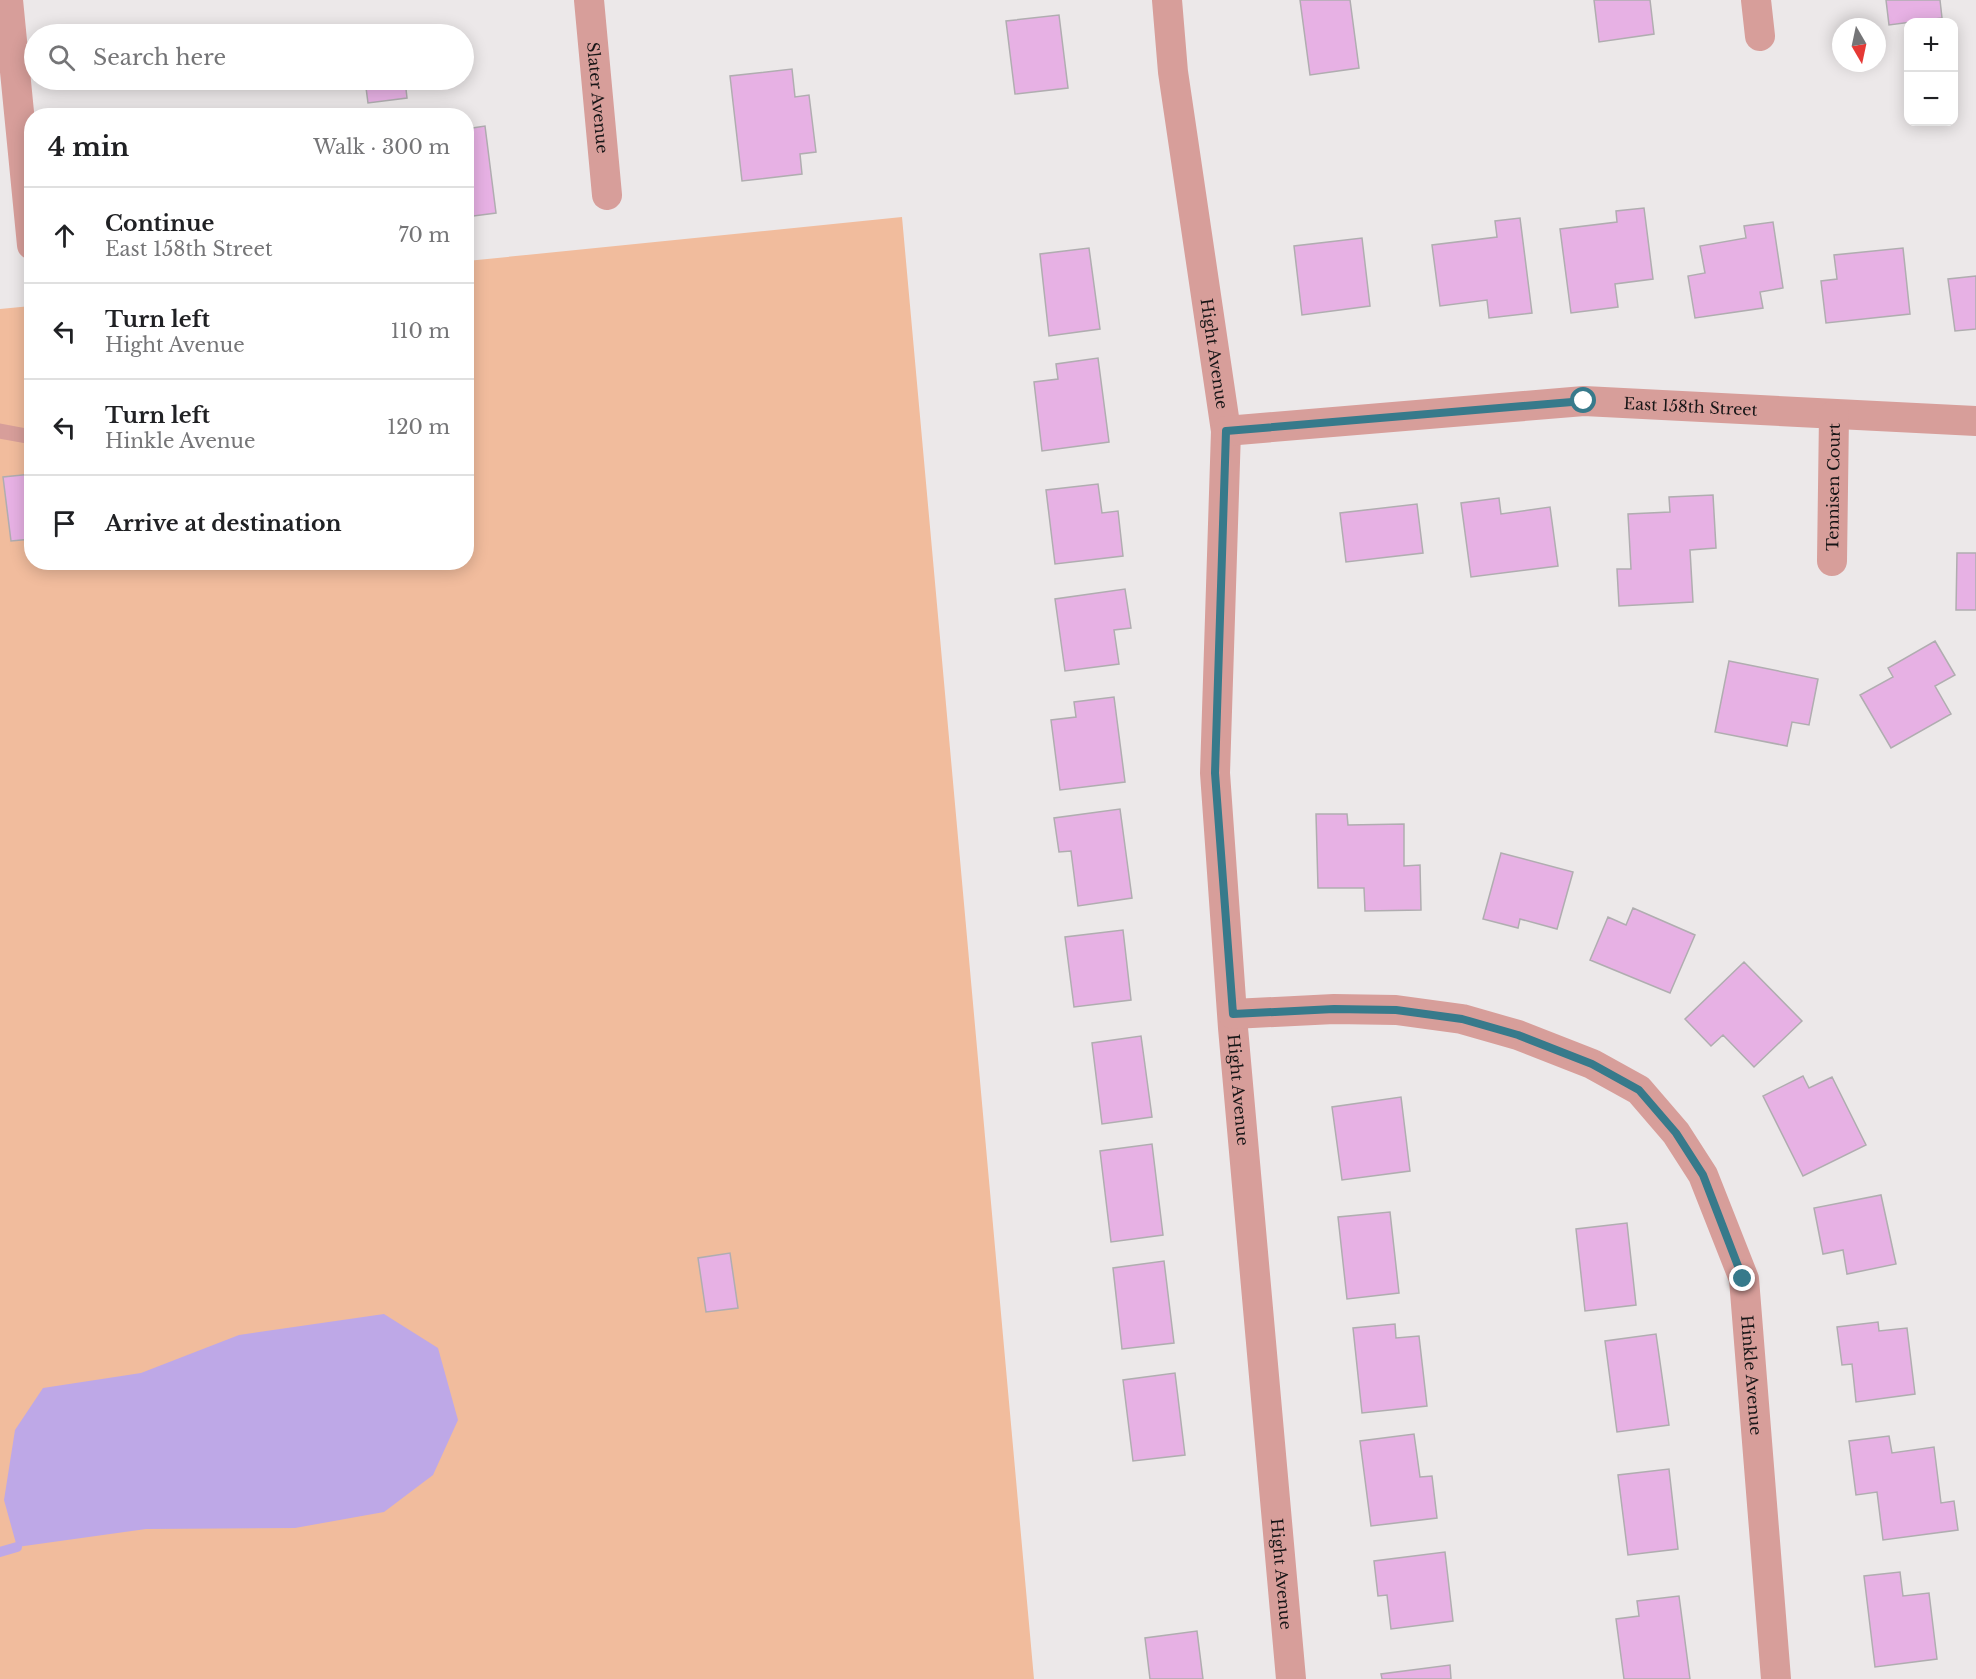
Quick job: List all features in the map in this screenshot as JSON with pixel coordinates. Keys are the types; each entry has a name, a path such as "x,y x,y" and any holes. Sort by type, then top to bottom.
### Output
{"street":[{"path":"8,0 24,163"},
{"name":"Slater Avenue","path":"590,0 608,195"},
{"name":"Hight Avenue","path":"1167,0 1173,72 1226,431 1215,773 1233,1014 1291,1679"},
{"path":"1756,0 1760,36"},
{"name":"East 158th Street","path":"1226,431 1584,401 1976,421"},
{"name":"Tennisen Court","path":"1832,561 1834,415"},
{"name":"Hinkle Avenue","path":"1233,1014 1334,1009 1396,1010 1462,1019 1518,1035 1592,1064 1639,1090 1676,1133 1703,1175 1743,1279 1776,1679"}],"lane":[{"path":"0,431 24,436"}],"shaded area":[{"path":"902,217 1034,1679 0,1679 0,309 24,307 24,570 474,570 474,260"},
{"path":"384,1314 438,1348 458,1420 433,1475 384,1512 295,1528 146,1529 17,1547 4,1500 15,1430 43,1388 141,1373 239,1335"}],"building":[{"path":"1300,0 1350,0 1359,68 1310,75"},
{"path":"1594,0 1650,0 1654,34 1599,42"},
{"path":"1886,0 1940,0 1942,18 1904,18 1904,23 1889,25"},
{"path":"1059,15 1068,88 1015,94 1006,21"},
{"path":"792,69 795,97 809,95 816,152 800,154 802,174 742,181 730,76"},
{"path":"366,90 406,90 407,98 368,103"},
{"path":"485,126 496,213 474,216 474,128"},
{"path":"1644,208 1653,279 1615,284 1618,307 1571,313 1560,229 1617,222 1616,211"},
{"path":"1520,218 1532,313 1489,318 1487,300 1440,306 1432,245 1497,237 1495,221"},
{"path":"1773,222 1783,288 1760,292 1763,308 1695,318 1688,276 1705,273 1700,246 1746,238 1744,226"},
{"path":"1362,238 1370,306 1302,315 1294,246"},
{"path":"1089,248 1100,329 1049,336 1040,254"},
{"path":"1903,248 1910,314 1826,323 1821,281 1837,279 1834,255"},
{"path":"1976,276 1976,329 1955,331 1948,279"},
{"path":"1098,358 1109,442 1042,451 1034,382 1058,379 1056,364"},
{"path":"24,475 24,540 11,541 3,477"},
{"path":"1098,484 1102,513 1118,511 1123,556 1055,564 1046,490"},
{"path":"1713,495 1716,548 1690,550 1693,602 1619,606 1617,569 1631,569 1628,514 1670,512 1669,497"},
{"path":"1499,498 1501,514 1550,507 1558,566 1471,577 1461,503"},
{"path":"1417,504 1423,553 1346,562 1340,513"},
{"path":"1957,553 1976,553 1976,610 1956,610"},
{"path":"1125,589 1131,628 1114,630 1119,664 1065,671 1055,599"},
{"path":"1935,641 1955,675 1935,686 1951,714 1891,748 1860,695 1893,677 1888,668"},
{"path":"1729,661 1818,679 1809,725 1792,722 1787,746 1715,732"},
{"path":"1114,697 1125,782 1060,790 1051,720 1076,717 1074,702"},
{"path":"1120,809 1132,898 1078,906 1071,851 1059,852 1054,818"},
{"path":"1316,814 1347,814 1348,825 1404,824 1404,866 1420,865 1421,910 1365,911 1364,888 1318,888"},
{"path":"1501,853 1573,872 1557,929 1520,919 1518,928 1483,919"},
{"path":"1633,908 1695,935 1670,993 1590,960 1608,917 1626,925"},
{"path":"1123,930 1131,1000 1074,1007 1065,937"},
{"path":"1744,962 1802,1021 1754,1067 1723,1035 1711,1046 1685,1019"},
{"path":"1141,1036 1152,1117 1102,1124 1092,1043"},
{"path":"1803,1076 1809,1088 1832,1077 1866,1145 1803,1176 1763,1096"},
{"path":"1401,1097 1410,1171 1342,1180 1332,1107"},
{"path":"1152,1144 1163,1235 1111,1242 1100,1151"},
{"path":"1881,1195 1896,1264 1847,1274 1843,1250 1823,1254 1814,1208"},
{"path":"1390,1212 1399,1293 1347,1299 1338,1217"},
{"path":"1627,1223 1636,1305 1585,1311 1576,1229"},
{"path":"730,1253 738,1308 706,1312 698,1258"},
{"path":"1164,1261 1174,1343 1122,1349 1113,1268"},
{"path":"1878,1322 1879,1331 1907,1328 1915,1394 1856,1402 1852,1364 1842,1365 1837,1327"},
{"path":"1395,1324 1396,1338 1419,1336 1427,1406 1362,1413 1353,1328"},
{"path":"1656,1334 1669,1425 1617,1432 1605,1341"},
{"path":"1175,1373 1185,1455 1133,1461 1123,1380"},
{"path":"1414,1434 1420,1477 1432,1476 1437,1518 1371,1526 1360,1441"},
{"path":"1889,1436 1892,1453 1934,1447 1941,1503 1954,1501 1958,1530 1883,1540 1877,1492 1856,1495 1849,1441"},
{"path":"1669,1469 1678,1549 1628,1555 1618,1475"},
{"path":"1445,1552 1453,1621 1391,1629 1387,1595 1378,1596 1374,1561"},
{"path":"1900,1572 1903,1596 1929,1593 1937,1659 1875,1667 1864,1576"},
{"path":"1679,1596 1690,1679 1624,1679 1616,1619 1639,1616 1637,1601"},
{"path":"1197,1631 1203,1679 1150,1679 1145,1638"},
{"path":"1450,1665 1451,1679 1382,1679 1381,1674"}],"waterway":[{"path":"0,1552 17,1547"}],"route":[{"path":"1584,401 1226,431 1215,773 1233,1014 1334,1009 1396,1010 1462,1019 1518,1035 1592,1064 1639,1090 1676,1133 1703,1175 1743,1279"}]}
